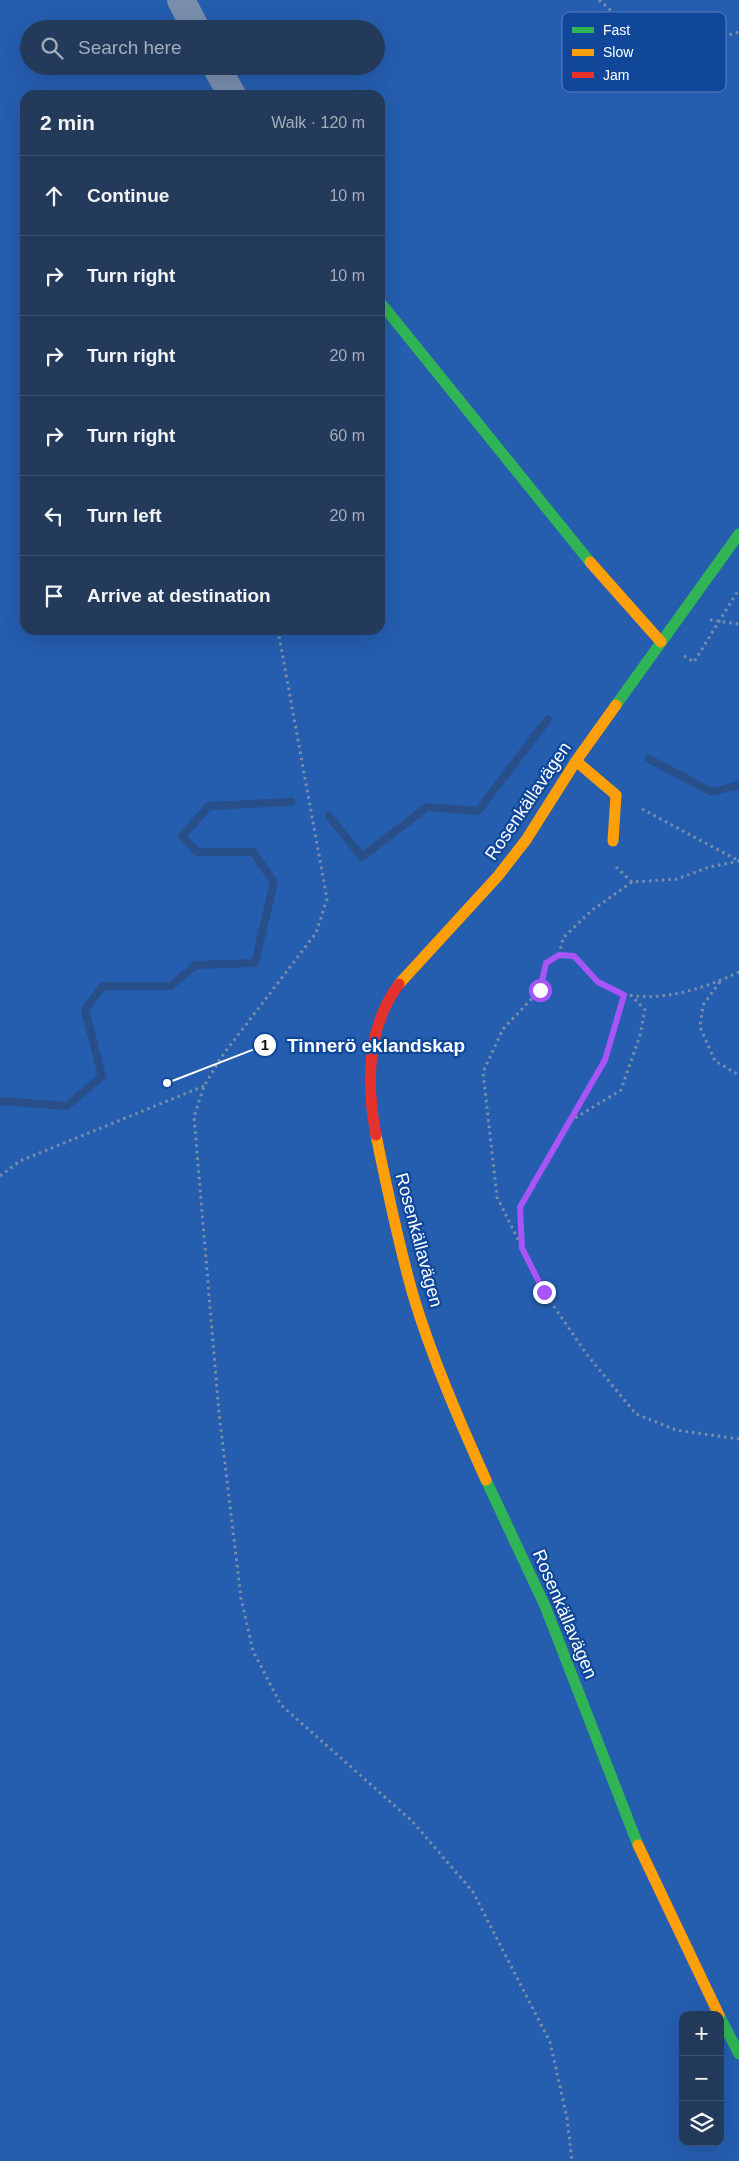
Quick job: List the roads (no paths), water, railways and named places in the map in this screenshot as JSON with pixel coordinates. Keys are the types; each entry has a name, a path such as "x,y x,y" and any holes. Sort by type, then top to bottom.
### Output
{"street":[{"path":"182,0 192,20"},
{"path":"221,75 229,90"},
{"path":"385,308 612,590 661,642"},
{"name":"Rosenkällavägen","path":"718,2011 644,1861 545,1606 461,1425 437,1363 414,1297 392,1216 372,1114 369,1080 371,1049 387,1000 402,980 498,876 526,840 576,761 739,534"},
{"path":"576,761 616,794 613,841"},
{"name":"Rosenkällavägen","path":"724,2024 739,2054"}],"waterway":[{"path":"329,816 362,857 427,807 478,811 548,719"},
{"path":"649,759 712,792 739,785"},
{"path":"0,1101 67,1106 102,1076 85,1010 103,986 171,986 196,965 255,963 274,882 253,852 197,852 182,836 209,806 291,802"}],"place":[{"name":"Tinnerö eklandskap","path":"167,1083"}]}
